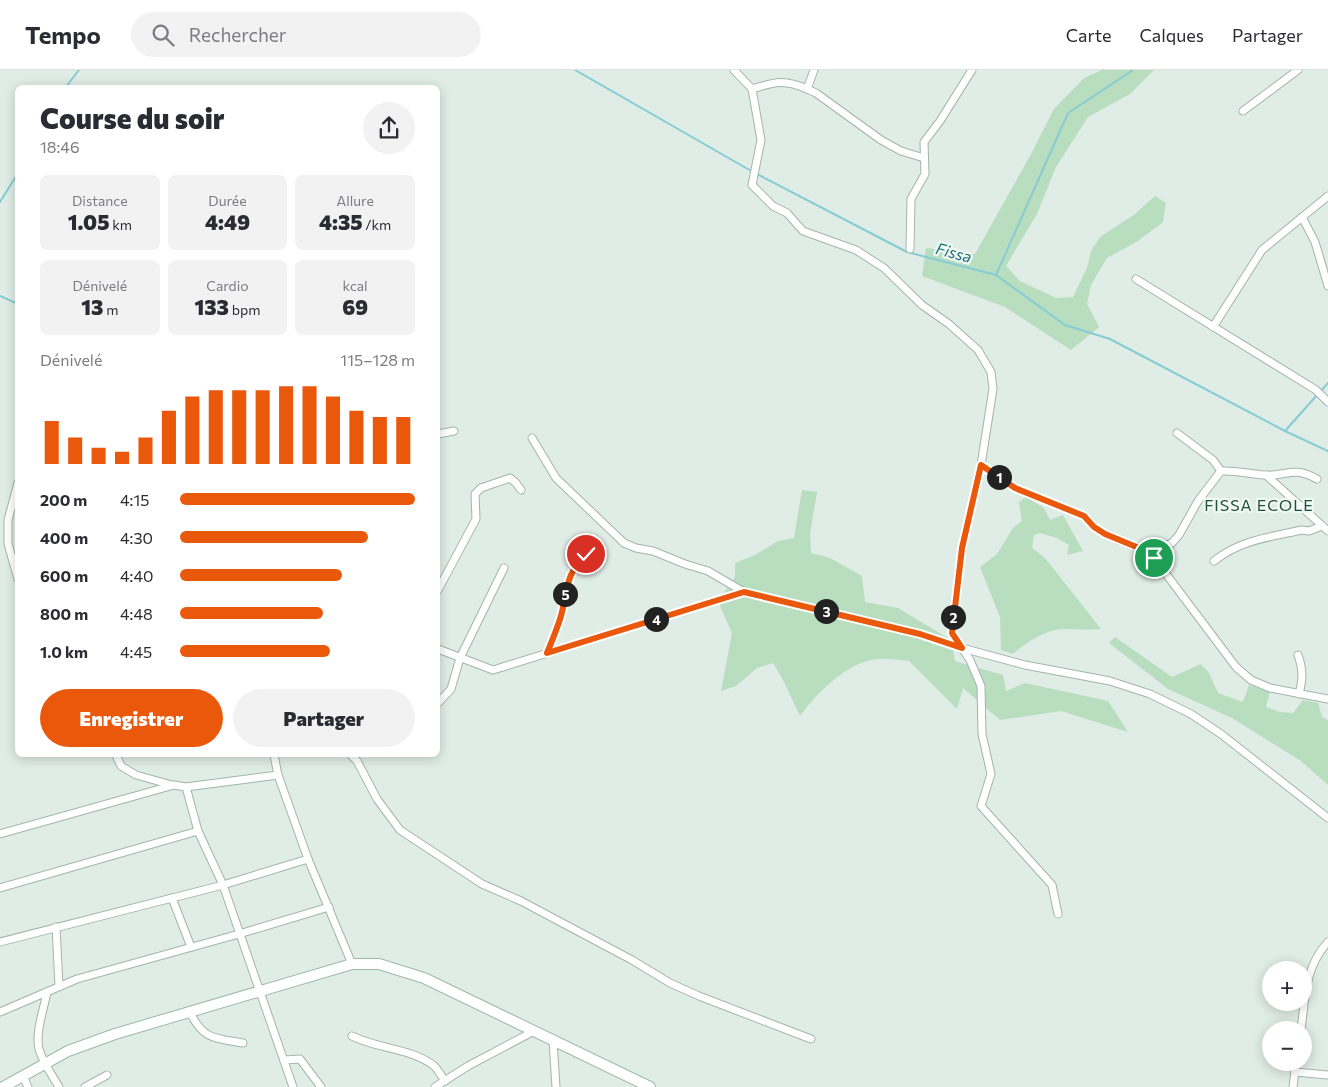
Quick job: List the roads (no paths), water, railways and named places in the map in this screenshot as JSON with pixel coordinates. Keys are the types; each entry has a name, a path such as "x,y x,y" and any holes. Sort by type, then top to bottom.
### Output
{"main road":[{"path":"3,1087 68,1051 115,1034 352,964 379,964 424,978 650,1087"}],"street":[{"path":"734,70 752,89 761,140 752,186 773,206 787,213 802,231 856,250 884,268 922,305 949,324 978,350 991,372 993,389 981,465 962,548 952,633 970,660 981,686 982,734 991,774 981,806 1052,885 1058,914"},
{"path":"807,89 814,70"},
{"path":"910,250 911,199 925,174 924,142 940,121 972,70"},
{"path":"1243,111 1298,70"},
{"path":"752,89 774,82 795,84 816,93 881,140 900,151 924,158"},
{"path":"1213,327 1262,250 1328,196"},
{"path":"1302,217 1315,242 1328,286"},
{"path":"1136,279 1316,390 1328,402"},
{"path":"440,434 454,431"},
{"path":"1177,433 1213,460 1221,471"},
{"path":"532,438 556,478 624,543 636,548 653,551 708,571 744,592 920,634 962,648 1025,665 1110,681 1150,694 1191,714 1221,734 1328,818"},
{"path":"981,465 1015,488 1084,516 1094,527 1105,534 1139,548 1154,558 1236,667 1251,680 1270,688 1328,699"},
{"path":"1154,558 1159,548 1172,543 1180,535 1198,502 1221,471 1232,470 1266,475 1300,471 1317,479"},
{"path":"1266,475 1325,529"},
{"path":"440,586 476,519 475,494 481,488 510,478 521,490"},
{"path":"15,494 8,520 8,544 15,568"},
{"path":"1214,561 1241,544 1302,530 1325,529"},
{"path":"547,653 561,614 570,576 576,565 586,554"},
{"path":"440,701 451,689 460,658 504,568"},
{"path":"440,650 493,670 744,592"},
{"path":"1298,654 1303,668 1303,679 1299,694"},
{"path":"117,757 121,766 136,775 186,787 278,775"},
{"path":"274,757 278,775 308,859 352,964"},
{"path":"353,757 377,799 400,830 482,884 521,901 632,960 670,983 812,1039"},
{"path":"0,834 174,785"},
{"path":"186,787 198,831 223,885 293,1087"},
{"path":"0,888 198,831"},
{"path":"0,942 223,885 308,859"},
{"path":"172,898 191,947"},
{"path":"0,1012 77,979 329,907"},
{"path":"56,927 59,986"},
{"path":"1302,1021 1307,980 1314,962 1328,942"},
{"path":"47,992 39,1032 39,1048 45,1064 59,1087"},
{"path":"190,1012 195,1024 210,1037 243,1043"},
{"path":"435,1087 468,1066 534,1031"},
{"path":"352,1036 366,1043 421,1058 435,1066 445,1081"},
{"path":"553,1040 556,1087"},
{"path":"285,1060 300,1058 316,1083 321,1087"},
{"path":"1293,1087 1295,1072 1328,1075"},
{"path":"85,1087 107,1075"},
{"path":"23,1076 28,1087"}],"waterway":[{"name":"Fissa","path":"67,85 79,70"},
{"name":"Fissa","path":"575,70 753,172"},
{"path":"996,275 1068,113 1133,70"},
{"name":"Fissa","path":"757,174 907,252 996,275 1065,325 1110,339 1285,431 1328,451"},
{"name":"Fissa","path":"0,202 15,178"},
{"path":"0,296 15,303"},
{"path":"1321,391 1328,383"},
{"path":"1285,431 1318,394"}],"district":[{"name":"FISSA ECOLE","path":"1259,504"}]}
